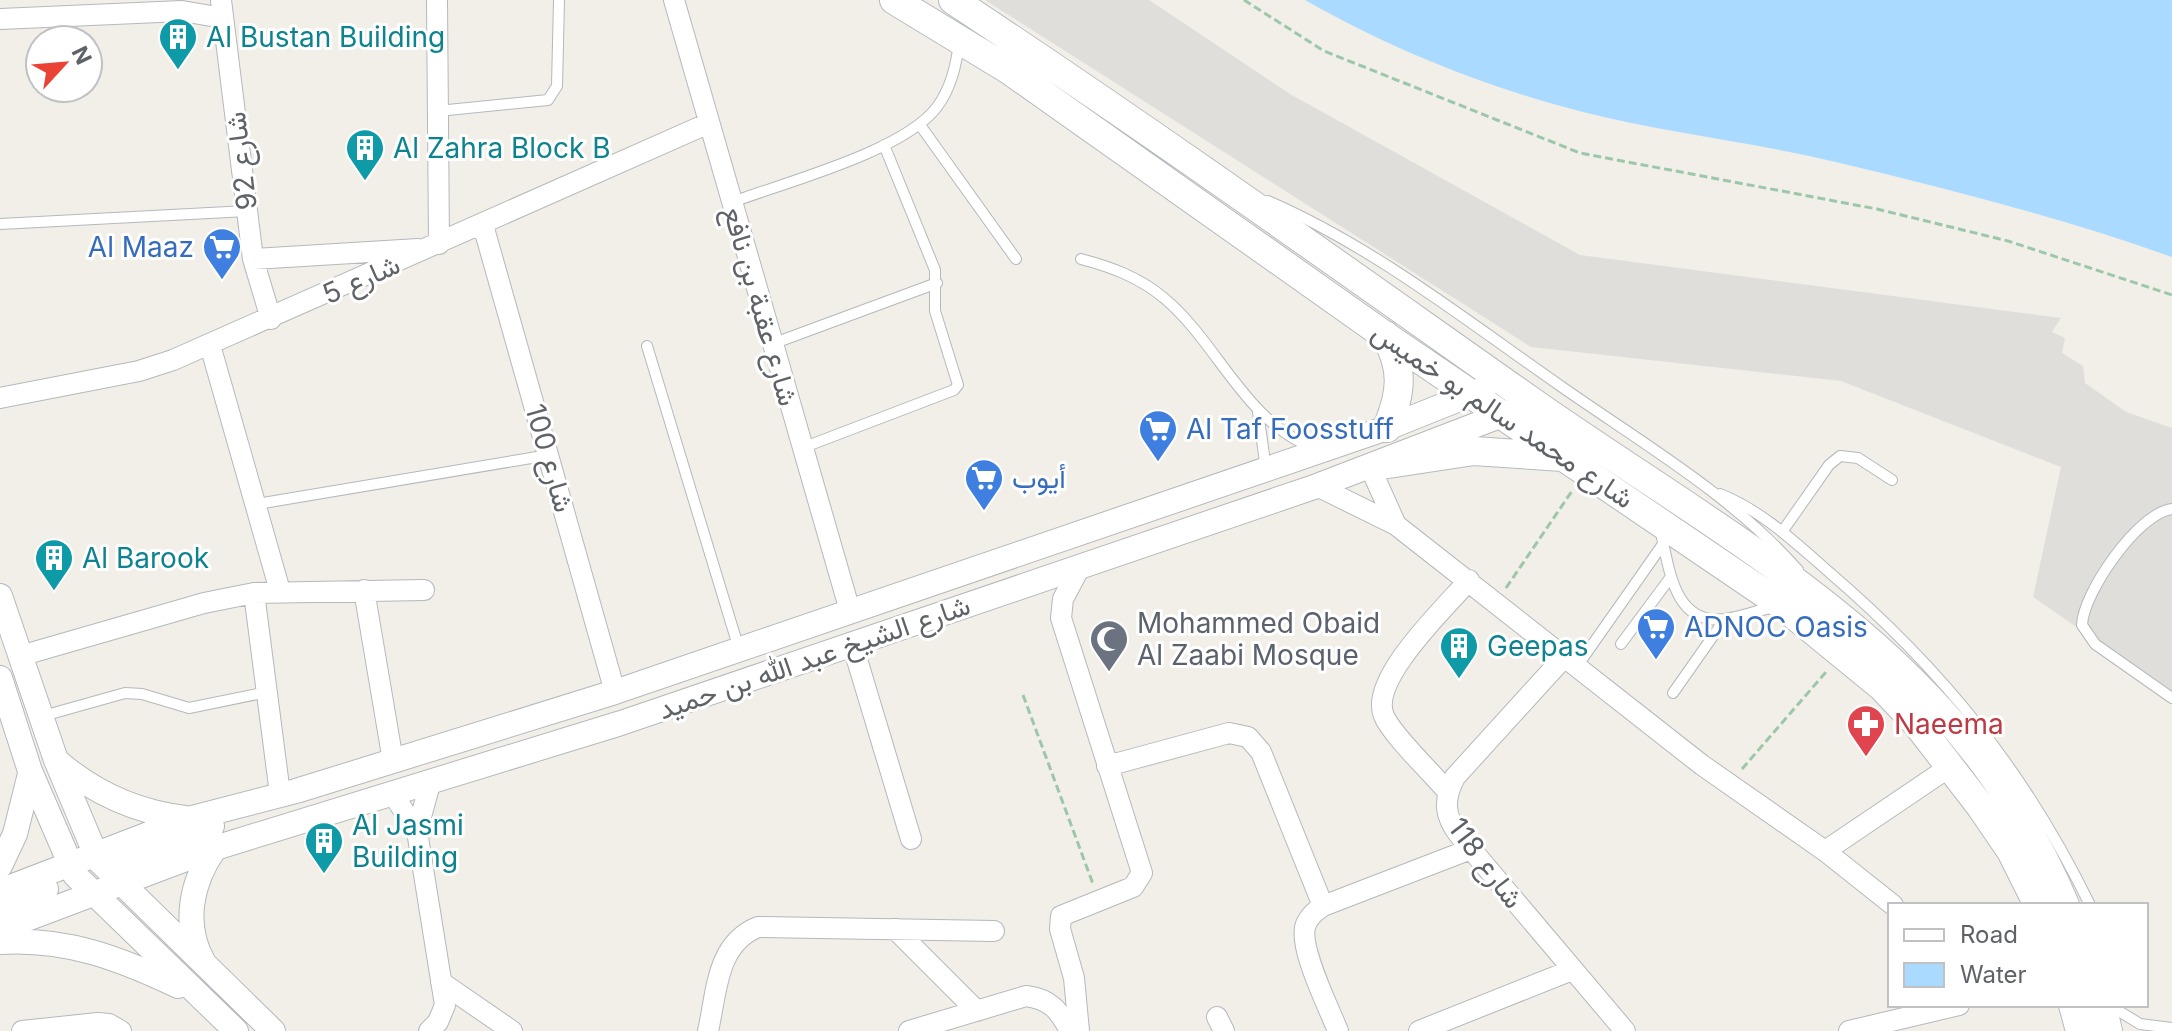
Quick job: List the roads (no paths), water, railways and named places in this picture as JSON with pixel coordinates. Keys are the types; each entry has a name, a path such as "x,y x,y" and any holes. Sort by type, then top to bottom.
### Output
{"main road":[{"name":"شارع محمد سالم بو خميس","path":"894,0 1009,70 1384,335 1506,414 1660,531 1783,606 1882,687 1951,766 2011,851 2037,903"},
{"name":"شارع محمد سالم بو خميس","path":"953,0 1239,193 1533,402 1824,603 1903,668 1971,746 2034,840 2064,903"},
{"path":"1384,335 1401,368 1401,382 1387,428"},
{"path":"1372,466 1474,451 1574,464"},
{"path":"2074,1007 2080,1031"},
{"path":"2102,1007 2108,1031"}],"street":[{"path":"253,259 435,246 437,0"},
{"name":"شارع عقبة بن نافع","path":"674,0 850,611"},
{"path":"0,19 222,9"},
{"name":"شارع 92","path":"222,9 253,259 271,319"},
{"name":"شارع 5","path":"0,398 139,371 210,345 709,123"},
{"name":"شارع 100","path":"483,225 615,692"},
{"path":"210,345 280,591"},
{"name":"شارع الشيخ عبد الله بن حميد","path":"106,869 188,819 393,761 615,692 1387,428 1505,381"},
{"name":"شارع الشيخ عبد الله بن حميد","path":"106,869 215,848 621,723 1317,486 1533,402"},
{"path":"1372,466 1396,525"},
{"path":"1317,486 1396,525 1729,784 1825,851 1890,903"},
{"path":"1079,1031 1074,978 1059,922 1066,911 1133,887 1142,873 1061,618 1063,599 1081,565"},
{"path":"1447,791 1384,717 1381,701 1396,667 1469,580"},
{"path":"364,590 393,761"},
{"path":"20,656 204,603 254,593 424,590"},
{"path":"0,891 106,869 288,792 267,692 254,593"},
{"path":"0,596 56,760 106,869 273,1031"},
{"path":"852,643 911,839"},
{"name":"شارع 118","path":"1572,660 1455,777 1447,791 1445,807 1450,823 1625,1031"},
{"path":"0,678 30,771 78,877 236,1031"},
{"path":"1107,766 1229,733 1248,737 1261,752 1323,906"},
{"path":"56,760 74,776 117,801 140,810 188,819"},
{"path":"1825,851 1951,766"},
{"path":"0,866 19,823 30,771"},
{"path":"417,831 431,780"},
{"path":"392,793 417,831 441,982 443,1014 429,1031"},
{"path":"212,975 194,939 191,919 197,880 215,848"},
{"path":"1338,1031 1304,937 1305,926 1312,914 1323,906 1471,849"},
{"path":"0,911 78,877 106,869"},
{"path":"0,929 78,877"},
{"path":"708,1031 727,951 745,932 771,926 994,931"},
{"path":"895,929 977,1011"},
{"path":"0,942 48,942 90,949 123,960 197,995"},
{"path":"1419,1031 1572,970"},
{"path":"441,982 512,1031"},
{"path":"909,1031 1009,999 1040,998 1055,1006 1070,1031"},
{"path":"1849,1031 1951,1007"},
{"path":"33,1030 98,1023 109,1024 121,1031"}],"lane":[{"path":"438,111 548,100 557,86 559,0"},
{"path":"730,203 884,145 920,125 949,87 959,39"},
{"path":"920,125 1016,259"},
{"path":"802,448 957,388 957,377 935,311 937,283 932,261 884,145"},
{"path":"1239,193 1295,213 1383,264 1707,489 1793,563 1824,603"},
{"path":"0,224 247,211"},
{"path":"1081,259 1111,267 1140,280 1166,299 1258,412 1286,434 1320,451"},
{"path":"772,344 937,283"},
{"path":"647,346 739,649"},
{"path":"1258,412 1266,469"},
{"path":"257,504 549,455"},
{"path":"1782,532 1829,465 1840,456 1858,458 1892,480"},
{"path":"1707,489 1751,509 1782,532 1871,608 1960,699 2035,802 2089,903"},
{"path":"2172,509 2148,518 2132,531 2083,613 2082,625 2095,644 2172,698"},
{"path":"1660,531 1670,578 1678,598 1694,612 1725,619 1783,606"},
{"path":"1572,660 1660,531"},
{"path":"1621,644 1670,578"},
{"path":"1673,693 1725,619"},
{"path":"41,716 125,693 142,694 189,708 267,692"},
{"path":"2112,1007 2140,1024 2172,1030"}],"water":[{"path":"1305,0 2172,0 2172,257 2049,217 1882,173 1611,119 1544,101 1473,78 1404,50"}],"place":[{"name":"Al Bustan Building","path":"178,71"},
{"name":"Al Zahra Block B","path":"365,182"},
{"name":"Al Maaz","path":"222,281"},
{"name":"Al Taf Foosstuff","path":"1158,463"},
{"name":"أيوب","path":"984,512"},
{"name":"Al Barook","path":"54,592"},
{"name":"ADNOC Oasis","path":"1656,661"},
{"name":"Mohammed Obaid Al Zaabi Mosque","path":"1109,673"},
{"name":"Geepas","path":"1459,680"},
{"name":"Naeema","path":"1866,758"},
{"name":"Al Jasmi Building","path":"324,875"}]}
